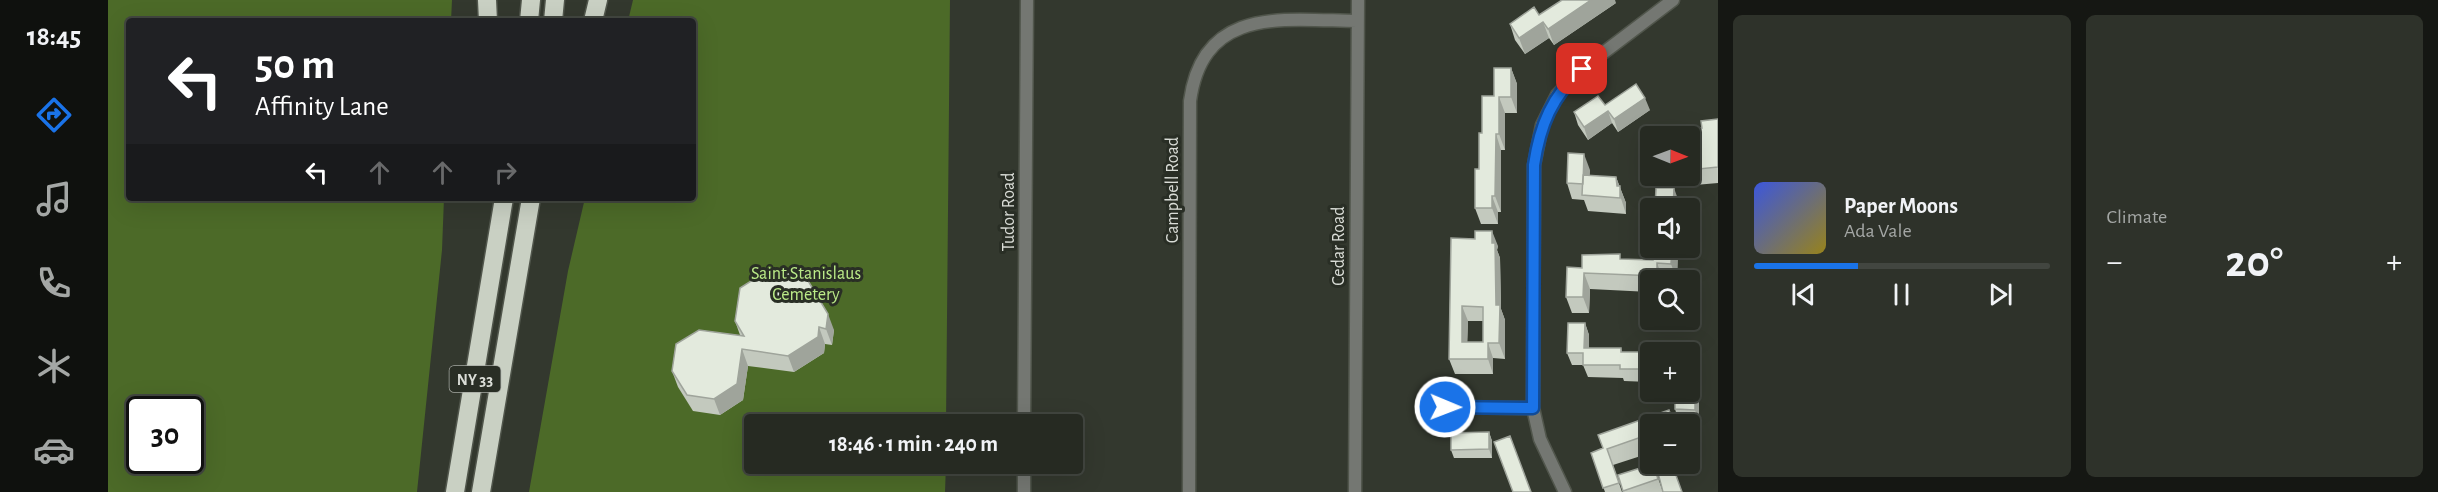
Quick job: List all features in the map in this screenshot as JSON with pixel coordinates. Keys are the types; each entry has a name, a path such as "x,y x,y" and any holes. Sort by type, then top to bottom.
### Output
{"highway":[{"path":"488,0 488,18"},
{"path":"529,18 531,0"},
{"path":"554,18 555,0"},
{"path":"594,18 598,0"},
{"path":"493,201 493,266"},
{"name":"NY 33","path":"455,492 504,201"},
{"name":"NY 33","path":"481,492 530,201"},
{"path":"522,249 538,201"}],"street":[{"name":"Tudor Road","path":"1024,414 1027,0"},
{"name":"Cedar Road","path":"1355,492 1358,0"},
{"path":"1565,492 1540,439 1533,408 1534,165 1542,125 1557,95 1569,81 1669,1"},
{"name":"Campbell Road","path":"1189,492 1191,101 1196,72 1204,57 1218,42 1238,28 1251,23 1280,20 1358,21"},
{"path":"1445,407 1533,408"},
{"path":"1024,474 1024,492"}],"green space":[{"path":"108,0 452,0 451,18 126,18 126,201 444,201 442,250 417,492 108,492"},
{"name":"Saint Stanislaus Cemetery","path":"633,0 950,0 946,414 744,414 744,474 946,474 945,492 529,492 568,271 584,201 696,201 696,18 629,18"}],"building":[{"path":"1562,0 1591,0 1548,29 1543,22 1519,38 1510,24 1534,7 1539,15"},
{"path":"1494,68 1511,68 1511,97 1499,97 1499,134 1496,134 1495,196 1492,196 1492,208 1475,208 1475,169 1479,169 1482,96 1494,96"},
{"path":"1636,84 1645,98 1614,119 1608,111 1584,127 1574,112 1598,96 1605,105"},
{"path":"1718,119 1718,167 1700,169 1701,121"},
{"path":"1568,153 1584,154 1583,184 1567,183"},
{"path":"1583,175 1616,177 1617,186 1620,186 1620,198 1582,195"},
{"path":"1656,188 1674,188 1674,198 1656,198"},
{"path":"1475,231 1492,231 1492,243 1495,243 1496,305 1500,305 1499,343 1488,343 1488,359 1449,359 1451,238 1475,239","holes":["1462,306 1483,307 1483,342 1462,342"]},
{"path":"1620,254 1620,259 1653,260 1653,258 1671,258 1671,264 1657,263 1657,270 1640,270 1640,275 1584,273 1583,297 1566,297 1567,267 1582,268 1582,255"},
{"path":"770,269 804,274 828,314 826,329 819,327 818,337 788,356 742,349 737,384 714,399 687,395 672,371 676,344 699,330 744,336 735,321 740,288"},
{"path":"1568,323 1585,323 1584,348 1621,348 1621,352 1640,352 1640,369 1620,369 1620,365 1583,365 1583,353 1567,353"},
{"path":"1675,402 1695,402 1695,410 1675,409"},
{"path":"1669,410 1670,414 1658,414"},
{"path":"1640,420 1640,437 1607,449 1619,483 1603,488 1591,453 1603,448 1598,435"},
{"path":"1489,432 1489,449 1451,450 1451,433"},
{"path":"1510,436 1531,492 1513,492 1494,442"},
{"path":"1640,468 1640,474 1656,474 1658,479 1623,491 1618,475"},
{"path":"1658,474 1676,474 1682,492 1663,492"}],"route":[{"path":"1445,407 1533,408 1534,165 1542,125 1549,108 1557,95 1582,69"}]}
